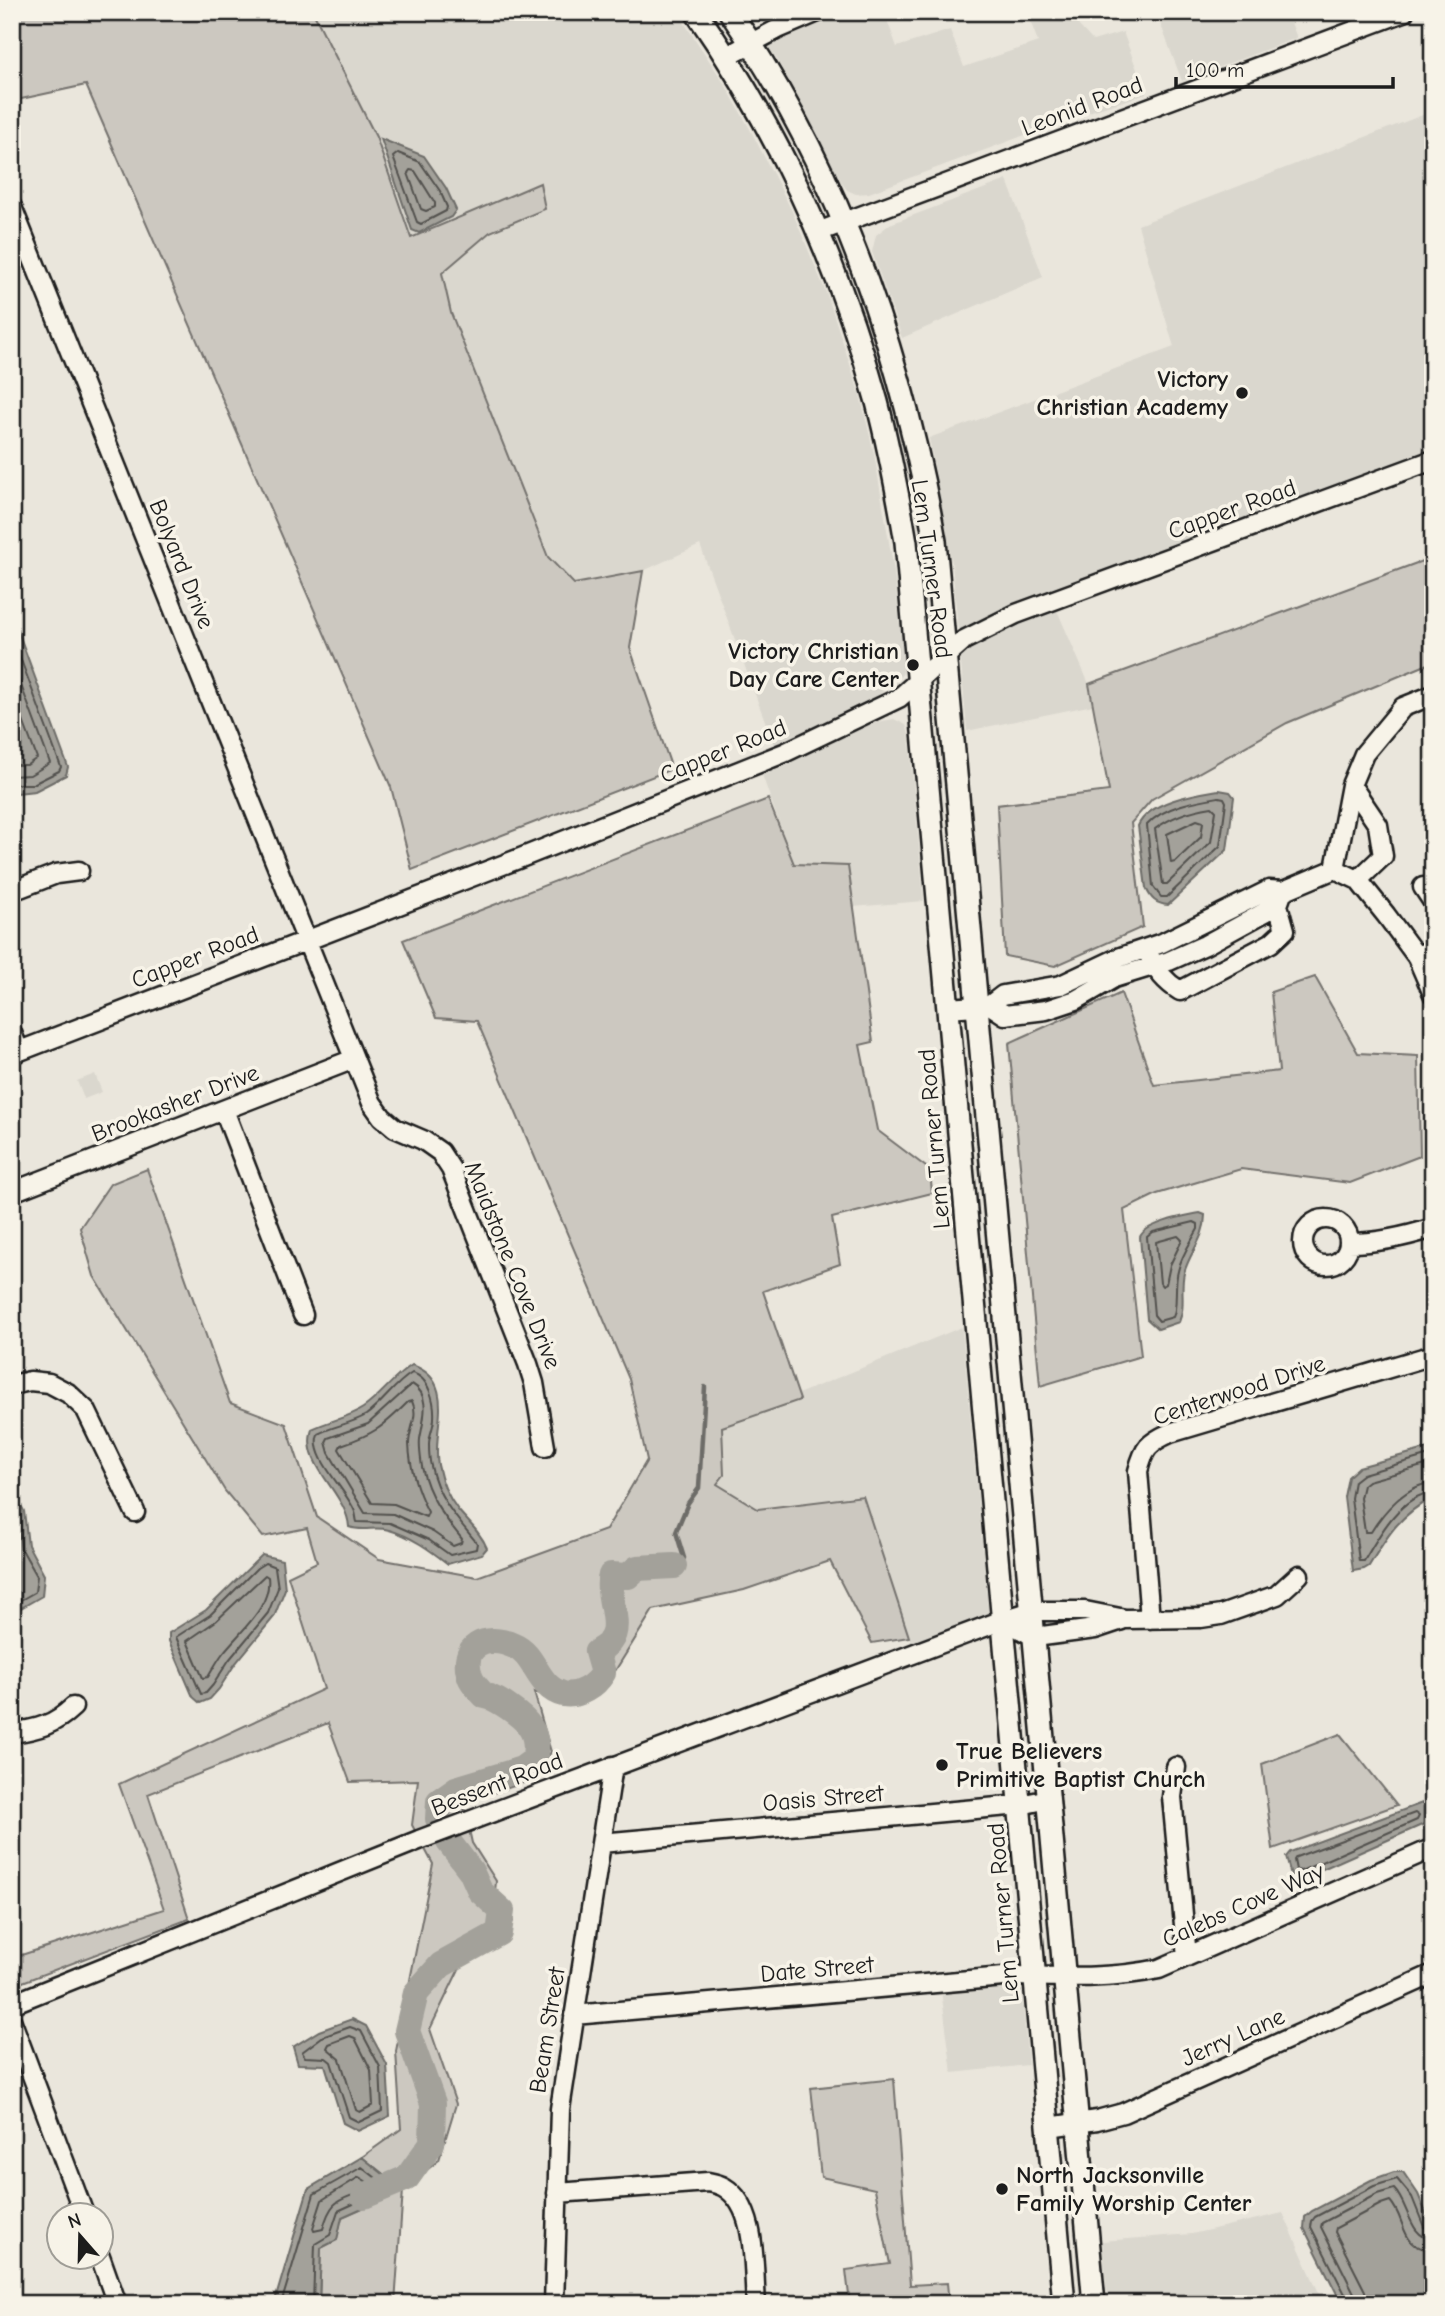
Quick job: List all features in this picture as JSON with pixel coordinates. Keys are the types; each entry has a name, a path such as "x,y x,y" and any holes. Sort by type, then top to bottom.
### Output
{"main road":[{"name":"Lem Turner Road","path":"695,12 725,57 780,151 818,232 856,332 886,438 906,542 1064,2304"},
{"name":"Lem Turner Road","path":"730,12 805,138 845,222 884,326 918,454 935,541 984,1005 1005,1315 1094,2304"},
{"path":"976,1319 1005,1315"}],"street":[{"path":"725,57 818,12"},
{"name":"Leonid Road","path":"818,232 1404,12"},
{"name":"Bolyard Drive","path":"12,207 306,940"},
{"name":"Capper Road","path":"16,1052 531,854 784,753 899,698 964,640 1016,614 1433,460"},
{"path":"1335,869 1351,785 1364,754 1403,707 1433,695"},
{"path":"1351,785 1378,825 1383,856 1358,880"},
{"path":"1335,869 1358,880 1425,953 1433,994"},
{"path":"1281,898 1335,869"},
{"path":"12,891 56,874 79,871"},
{"path":"948,1008 984,1005 1003,995 1061,985 1118,958 1150,957 1269,890 1281,898 1285,930 1271,943 1180,991 1167,983 1150,957"},
{"name":"Maidstone Cove Drive","path":"306,940 372,1103 382,1117 395,1128 423,1140 440,1152 451,1169 528,1364 545,1447"},
{"path":"12,1032 16,1052"},
{"name":"Brookasher Drive","path":"12,1192 354,1059"},
{"path":"224,1111 303,1315"},
{"path":"1349,1242 1368,1243 1403,1238 1433,1228"},
{"name":"Centerwood Drive","path":"1150,1619 1138,1471 1143,1452 1153,1441 1170,1433 1433,1355"},
{"path":"12,1385 30,1381 49,1383 68,1394 86,1410 135,1512"},
{"name":"Bessent Road","path":"12,2004 468,1821 1003,1620 1032,1611 1085,1611 1125,1619 1201,1618 1221,1615 1278,1595 1299,1575"},
{"name":"Bessent Road","path":"1035,1637 1095,1629 1125,1619"},
{"path":"1003,1620 1035,1637"},
{"path":"12,1733 59,1721 73,1707"},
{"name":"Beam Street","path":"554,2304 560,2109 613,1766"},
{"path":"1176,1767 1172,1797 1187,1957"},
{"name":"Oasis Street","path":"601,1843 1020,1805 1049,1799"},
{"name":"Calebs Cove Way","path":"1065,1977 1159,1969 1433,1848"},
{"name":"Jerry Lane","path":"1048,2127 1123,2113 1433,1974"},
{"name":"Date Street","path":"574,2015 1015,1976 1065,1977"},
{"path":"12,2022 79,2200"},
{"path":"557,2193 708,2182 723,2186 745,2211 749,2226 756,2304"},
{"path":"105,2270 117,2304"}],"shaded area":[{"path":"12,12 313,12 376,137 411,238 540,183 545,209 490,232 442,273 451,313 548,557 574,584 643,571 630,648 672,769 412,870 391,787 86,85 12,101"},
{"path":"313,12 677,12 726,86 751,131 792,211 828,297 860,395 874,453 894,571 904,663 903,673 896,682 871,700 775,748 700,545 643,571 574,584 548,557 451,313 442,273 490,232 544,209 540,184 412,238 376,137"},
{"path":"800,12 884,12 897,47 950,30 964,67 1038,42 1027,12 1073,12 1079,26 1093,41 1123,32 1146,94 1079,115 869,193 856,194 847,190 842,183 778,61 756,28"},
{"path":"1156,12 1287,12 1297,38 1182,81"},
{"name":"Victory Christian Academy","path":"1433,111 1433,466 1056,608 1089,684 1093,705 967,731 952,564 929,438 1174,347 1138,225"},
{"path":"1007,180 1043,277 902,338 872,252 876,235 890,224"},
{"path":"1433,557 1433,662 1287,723 1152,799 1131,823 1143,927 1055,966 1005,956 997,805 1109,791 1089,684"},
{"path":"894,719 906,725 909,734 924,901 853,907 848,866 794,865 761,772 876,722"},
{"path":"768,799 794,864 848,866 873,1042 860,1045 877,1130 930,1170 932,1193 832,1218 840,1264 763,1291 800,1400 722,1427 724,1475 717,1484 758,1509 863,1496 909,1637 872,1643 830,1561 744,1590 653,1610 607,1684 573,1704 534,1692 551,1752 532,1780 463,1803 472,1843 496,1881 495,1892 513,1921 505,1942 461,1965 430,2029 456,2104 439,2160 403,2190 362,2157 401,2129 396,2051 433,1864 412,1825 418,1780 350,1782 328,1723 148,1794 189,1919 12,1986 12,1958 164,1909 119,1784 324,1689 288,1576 317,1562 307,1528 263,1537 225,1491 94,1276 80,1228 110,1184 147,1169 230,1403 286,1424 317,1517 379,1559 477,1577 606,1530 647,1460 629,1379 477,1021 436,1018 403,940"},
{"path":"1315,977 1358,1053 1418,1056 1420,1156 1350,1183 1241,1169 1157,1194 1124,1210 1141,1356 1040,1386 1009,1043 1121,993 1154,1085 1279,1071 1271,992"},
{"path":"95,1074 102,1092 84,1099 77,1081"},
{"path":"962,1327 989,1616 913,1648 863,1496 758,1509 716,1484 724,1475 722,1427 799,1400 798,1394"},
{"path":"1340,1734 1397,1805 1273,1849 1262,1764"},
{"path":"1020,1967 1028,2065 952,2073 939,1975"},
{"path":"894,2079 910,2285 947,2283 949,2304 850,2304 846,2270 890,2264 875,2189 821,2177 811,2088"},
{"path":"403,2190 395,2304 319,2304 321,2248 336,2240 342,2217"},
{"path":"1283,2213 1324,2304 1108,2304 1102,2241 1192,2234"}],"water":[{"path":"381,139 424,156 446,188 456,210 451,217 419,233 412,230"},
{"path":"12,615 68,767 66,775 35,791 17,793 12,790"},
{"path":"1219,790 1230,792 1234,797 1227,850 1168,905 1157,902 1146,888 1138,826 1152,810 1162,805"},
{"path":"1200,1213 1205,1215 1204,1223 1184,1273 1179,1322 1158,1329 1147,1319 1140,1237 1143,1232 1157,1224"},
{"path":"412,1365 426,1373 435,1383 439,1395 437,1452 445,1489 487,1548 482,1554 448,1564 420,1544 397,1533 384,1529 349,1527 341,1502 312,1455 312,1429 363,1408"},
{"path":"1433,1447 1433,1497 1403,1518 1382,1544 1369,1566 1353,1571 1344,1497 1348,1477 1359,1467"},
{"path":"12,1488 24,1511 28,1545 44,1575 42,1596 12,1613"},
{"path":"262,1555 282,1560 285,1589 274,1617 235,1664 219,1689 210,1699 200,1703 193,1697 169,1641 169,1633 206,1610"},
{"path":"1433,1799 1433,1820 1300,1879 1292,1879 1286,1857 1290,1852"},
{"path":"352,2019 366,2026 387,2065 390,2116 358,2131 343,2123 325,2065 298,2064 293,2047 319,2031"},
{"path":"362,2157 403,2190 342,2217 337,2240 321,2248 319,2304 274,2304 308,2189"},
{"path":"1394,2172 1403,2172 1418,2194 1433,2230 1433,2304 1342,2304 1304,2228 1305,2217 1371,2180"}],"waterway":[{"path":"674,1566 681,1564 684,1558 676,1532 688,1503 699,1488 705,1387"},
{"path":"364,2196 407,2178 432,2143 433,2103 407,2031 416,1993 441,1965 499,1933 502,1911 480,1891 471,1871 449,1842 438,1819 439,1801 456,1789 522,1769 534,1760 535,1756 535,1739 527,1723 477,1688 471,1679 468,1658 477,1645 504,1642 521,1650 554,1691 563,1694 581,1692 596,1682 603,1673 597,1652 608,1644 614,1634 611,1575 628,1576 637,1568 674,1566"}],"place":[{"name":"Victory Christian Academy","path":"1242,393"},
{"name":"Victory Christian Day Care Center","path":"913,665"},
{"name":"True Believers Primitive Baptist Church","path":"942,1765"},
{"name":"North Jacksonville Family Worship Center","path":"1002,2189"}]}
